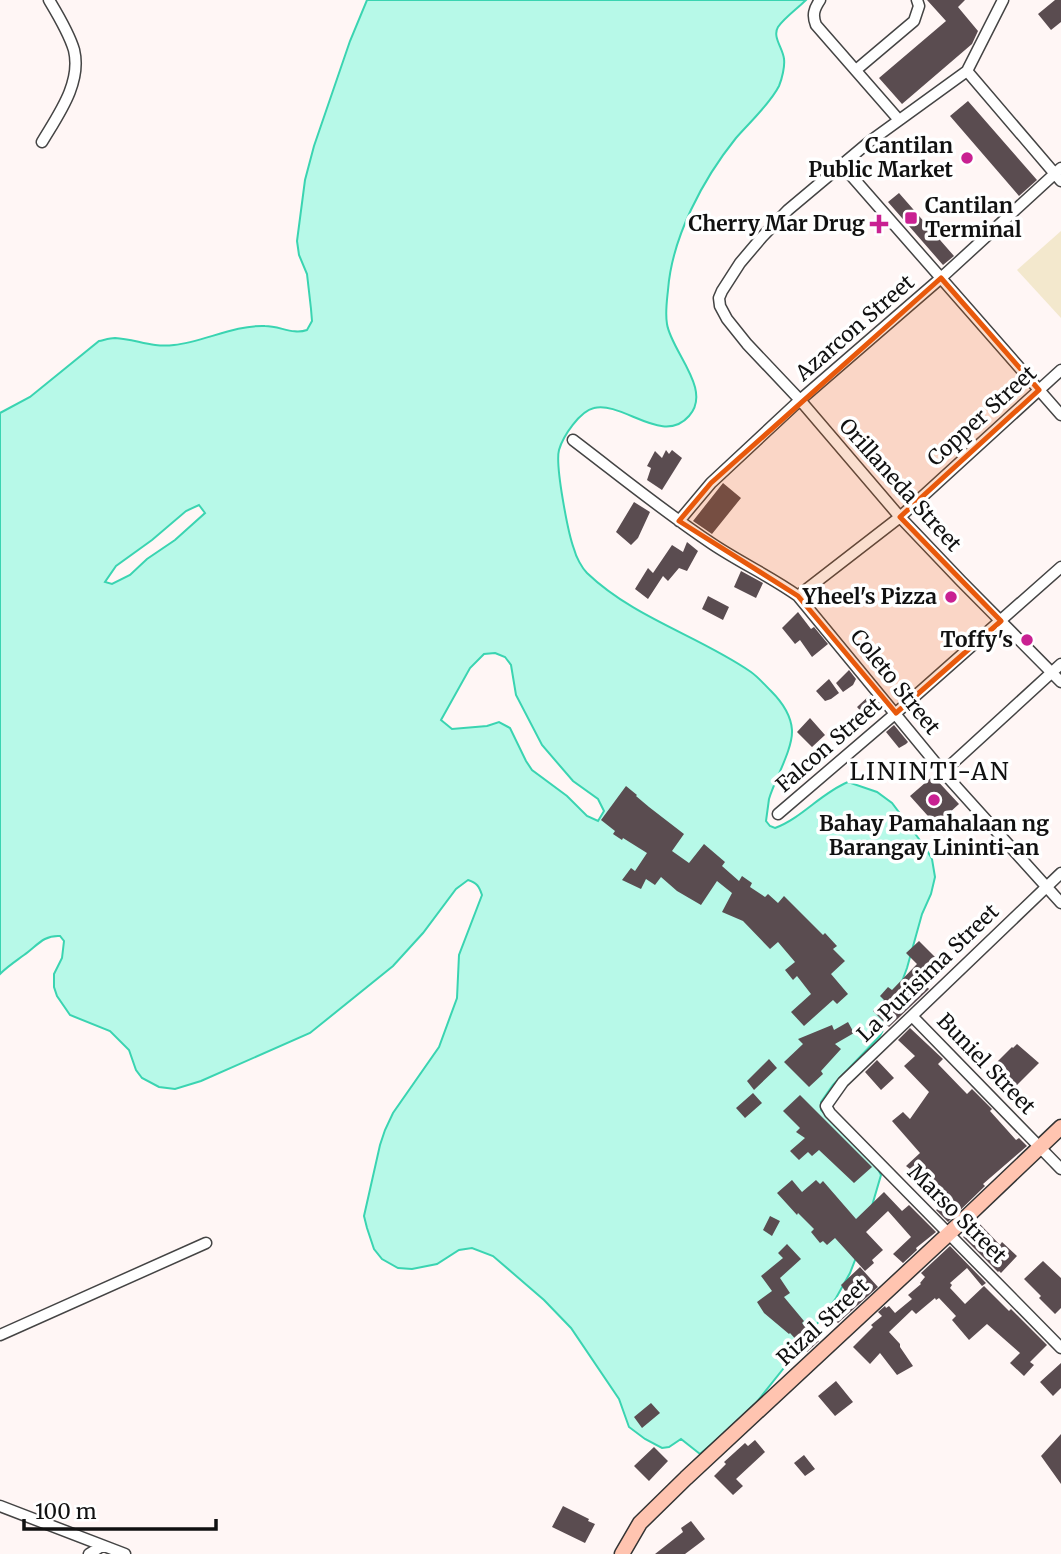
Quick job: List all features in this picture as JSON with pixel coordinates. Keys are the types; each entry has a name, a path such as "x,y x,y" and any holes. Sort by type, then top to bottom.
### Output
{"street":[{"path":"42,142 66,101 75,74 74,50 49,0"},
{"path":"820,0 815,6 813,16 816,25 899,120"},
{"path":"856,70 914,20 919,6 917,0"},
{"path":"1003,0 967,71 841,164 1061,415"},
{"path":"967,71 1059,174"},
{"name":"Orillaneda Street","path":"841,164 788,210 762,237 729,279 719,298 720,306 727,320 747,344 800,400 900,517 1061,682"},
{"name":"Azarcon Street","path":"679,521 711,482 800,400 1059,174"},
{"name":"Copper Street","path":"798,596 900,517 1061,370"},
{"name":"Coleto Street","path":"573,440 679,521 798,596 943,772 1061,903"},
{"name":"Falcon Street","path":"778,814 1061,567"},
{"path":"943,772 1061,664"},
{"name":"La Purisima Street","path":"826,1106 843,1082 1061,873"},
{"name":"Buniel Street","path":"912,1016 1061,1170"},
{"name":"Marso Street","path":"826,1106 1060,1344"},
{"name":"Rizal Street","path":"622,1554 640,1523 659,1503 1061,1127"},
{"path":"0,1335 206,1243"},
{"path":"0,1506 125,1554"},
{"path":"89,1554 102,1546"}],"highlighted area":[{"path":"941,278 1039,390 900,517 1001,621 896,713 798,596 679,521 711,483"}],"shaded area":[{"path":"367,0 806,0 776,31 784,62 779,86 712,172 691,210 676,250 668,290 666,320 670,335 694,383 695,406 689,416 679,424 667,426 655,425 605,408 594,408 583,414 568,431 558,458 571,541 587,573 605,589 646,615 751,672 775,695 785,709 790,719 792,738 769,799 766,821 770,826 775,828 785,824 829,792 848,782 877,792 892,803 932,859 935,877 907,968 880,1036 833,1085 821,1102 821,1110 872,1158 881,1175 850,1273 836,1298 756,1403 700,1454 681,1439 662,1448 629,1427 619,1399 571,1328 544,1300 493,1256 472,1248 459,1250 437,1264 412,1269 398,1268 382,1259 374,1249 364,1216 380,1145 393,1113 439,1047 457,998 459,955 482,895 476,884 468,880 456,889 423,933 393,966 310,1033 201,1081 175,1089 159,1087 142,1078 129,1050 110,1031 70,1015 54,987 54,974 62,958 64,941 60,936 49,937 41,942 0,974 0,413 30,397 99,341 115,338 166,346 253,326 307,330 312,321 311,309 307,274 299,255 297,241 305,180 350,41","holes":["199,505 205,513 175,540 147,559 130,575 112,584 105,582 116,566 186,511","495,653 505,657 511,665 516,695 542,745 573,781 598,799 604,811 598,821 587,816 567,796 532,770 510,728 499,722 487,726 452,729 441,720 470,668 484,654"]},
{"path":"1061,231 1061,318 1017,270"}],"building":[{"path":"927,0 965,0 958,7 978,31 972,44 902,104 879,78 946,21"},
{"path":"1055,0 1061,0 1061,22 1051,30 1038,14"},
{"path":"968,101 1037,180 1019,196 950,116"},
{"path":"899,193 954,256 943,265 888,202"},
{"path":"666,450 669,454 672,450 682,458 662,490 647,480 651,468 647,466 655,451 662,458"},
{"path":"723,483 741,498 712,534 693,521"},
{"path":"634,502 650,512 638,538 631,545 616,532"},
{"path":"687,542 698,551 687,571 679,568 668,581 663,576 648,599 635,589 648,568 653,573 672,545 683,552"},
{"path":"741,571 763,583 756,598 734,587"},
{"path":"708,596 729,607 723,620 702,609"},
{"path":"798,612 811,629 814,627 828,644 812,657 800,640 795,644 782,628"},
{"path":"849,670 856,679 853,685 843,692 836,683"},
{"path":"829,679 839,693 825,701 816,691"},
{"path":"870,695 880,707 868,719 857,707"},
{"path":"810,718 825,735 812,747 797,732"},
{"path":"843,725 852,734 839,744 832,735"},
{"path":"894,725 908,742 899,748 886,732"},
{"name":"Bahay Pamahalaan ng Barangay Lininti-an","path":"933,776 959,804 936,825 910,796"},
{"path":"626,786 684,834 672,851 689,863 704,844 725,862 722,866 739,881 742,876 752,883 750,887 765,897 768,894 778,903 784,896 823,935 825,933 837,946 833,949 845,961 831,974 848,994 837,1004 833,1000 804,1026 791,1012 811,994 797,976 793,980 785,970 795,962 778,942 770,949 743,921 722,912 732,893 717,881 701,905 677,891 661,877 655,885 646,879 641,889 622,880 631,868 635,871 647,853 613,834 615,831 601,820"},
{"path":"919,941 941,963 923,982 929,989 889,1027 873,1011 884,1000 880,996 888,987 892,990 917,964 906,953"},
{"path":"848,1022 854,1033 835,1044 841,1049 821,1071 823,1074 809,1087 784,1062 803,1044 798,1039 832,1025 834,1030"},
{"path":"910,1028 943,1059 938,1064 967,1094 972,1089 1016,1140 1019,1138 1027,1146 983,1184 985,1186 948,1222 936,1210 942,1205 919,1180 916,1183 906,1173 910,1169 906,1166 920,1153 892,1121 903,1112 910,1119 929,1092 904,1066 915,1056 898,1040"},
{"path":"1017,1044 1039,1063 1014,1088 995,1064"},
{"path":"769,1059 777,1068 754,1090 747,1081"},
{"path":"877,1060 894,1078 881,1090 865,1072"},
{"path":"753,1093 762,1103 745,1118 736,1108"},
{"path":"800,1095 872,1167 854,1183 819,1150 812,1156 808,1152 799,1160 790,1151 805,1138 796,1132 800,1128 783,1111"},
{"path":"792,1180 802,1192 816,1180 820,1184 823,1181 856,1219 884,1192 902,1211 909,1205 936,1232 903,1263 893,1254 911,1237 888,1211 866,1232 883,1250 865,1271 835,1238 827,1245 823,1241 820,1243 811,1232 814,1229 777,1193"},
{"path":"770,1216 780,1221 772,1236 763,1230"},
{"path":"978,1222 1000,1245 1002,1242 1017,1256 1001,1273 963,1237"},
{"path":"787,1244 801,1259 780,1278 790,1293 784,1297 819,1341 807,1352 790,1333 764,1313 757,1302 772,1291 761,1276 783,1258 778,1253"},
{"path":"950,1246 986,1283 982,1286 967,1268 950,1283 950,1288 965,1304 984,1286 1047,1345 1030,1362 1034,1365 1024,1376 1010,1363 1020,1353 987,1324 969,1340 952,1320 956,1316 939,1298 935,1298 916,1314 912,1310 889,1332 913,1366 897,1375 880,1353 870,1364 853,1347 882,1316 878,1312 885,1306 889,1306 895,1313 912,1299 908,1295 925,1277 921,1273"},
{"path":"1043,1261 1061,1278 1061,1308 1055,1314 1024,1279"},
{"path":"860,1267 878,1287 838,1323 828,1313 839,1301 841,1303 849,1297 841,1285"},
{"path":"1061,1363 1061,1388 1053,1396 1040,1382"},
{"path":"836,1381 853,1402 835,1416 818,1396"},
{"path":"651,1403 660,1413 642,1428 634,1417"},
{"path":"1061,1434 1061,1484 1041,1456"},
{"path":"755,1440 765,1452 736,1479 743,1486 733,1495 714,1476 726,1464 724,1462 745,1443 748,1446"},
{"path":"654,1447 668,1461 649,1481 634,1466"},
{"path":"804,1455 815,1469 805,1476 794,1463"},
{"path":"563,1506 595,1524 585,1543 552,1527"},
{"path":"691,1521 705,1539 685,1554 655,1554 683,1532 681,1528"}],"place":[{"name":"Cantilan Public Market","path":"967,158"},
{"name":"Cantilan Terminal","path":"911,218"},
{"name":"Cherry Mar Drug","path":"879,224"},
{"name":"Yheel's Pizza","path":"951,597"},
{"name":"Toffy's","path":"1027,640"},
{"name":"Bahay Pamahalaan ng Barangay Lininti-an","path":"934,800"}],"district":[{"name":"LININTI-AN","path":"930,772"}]}
